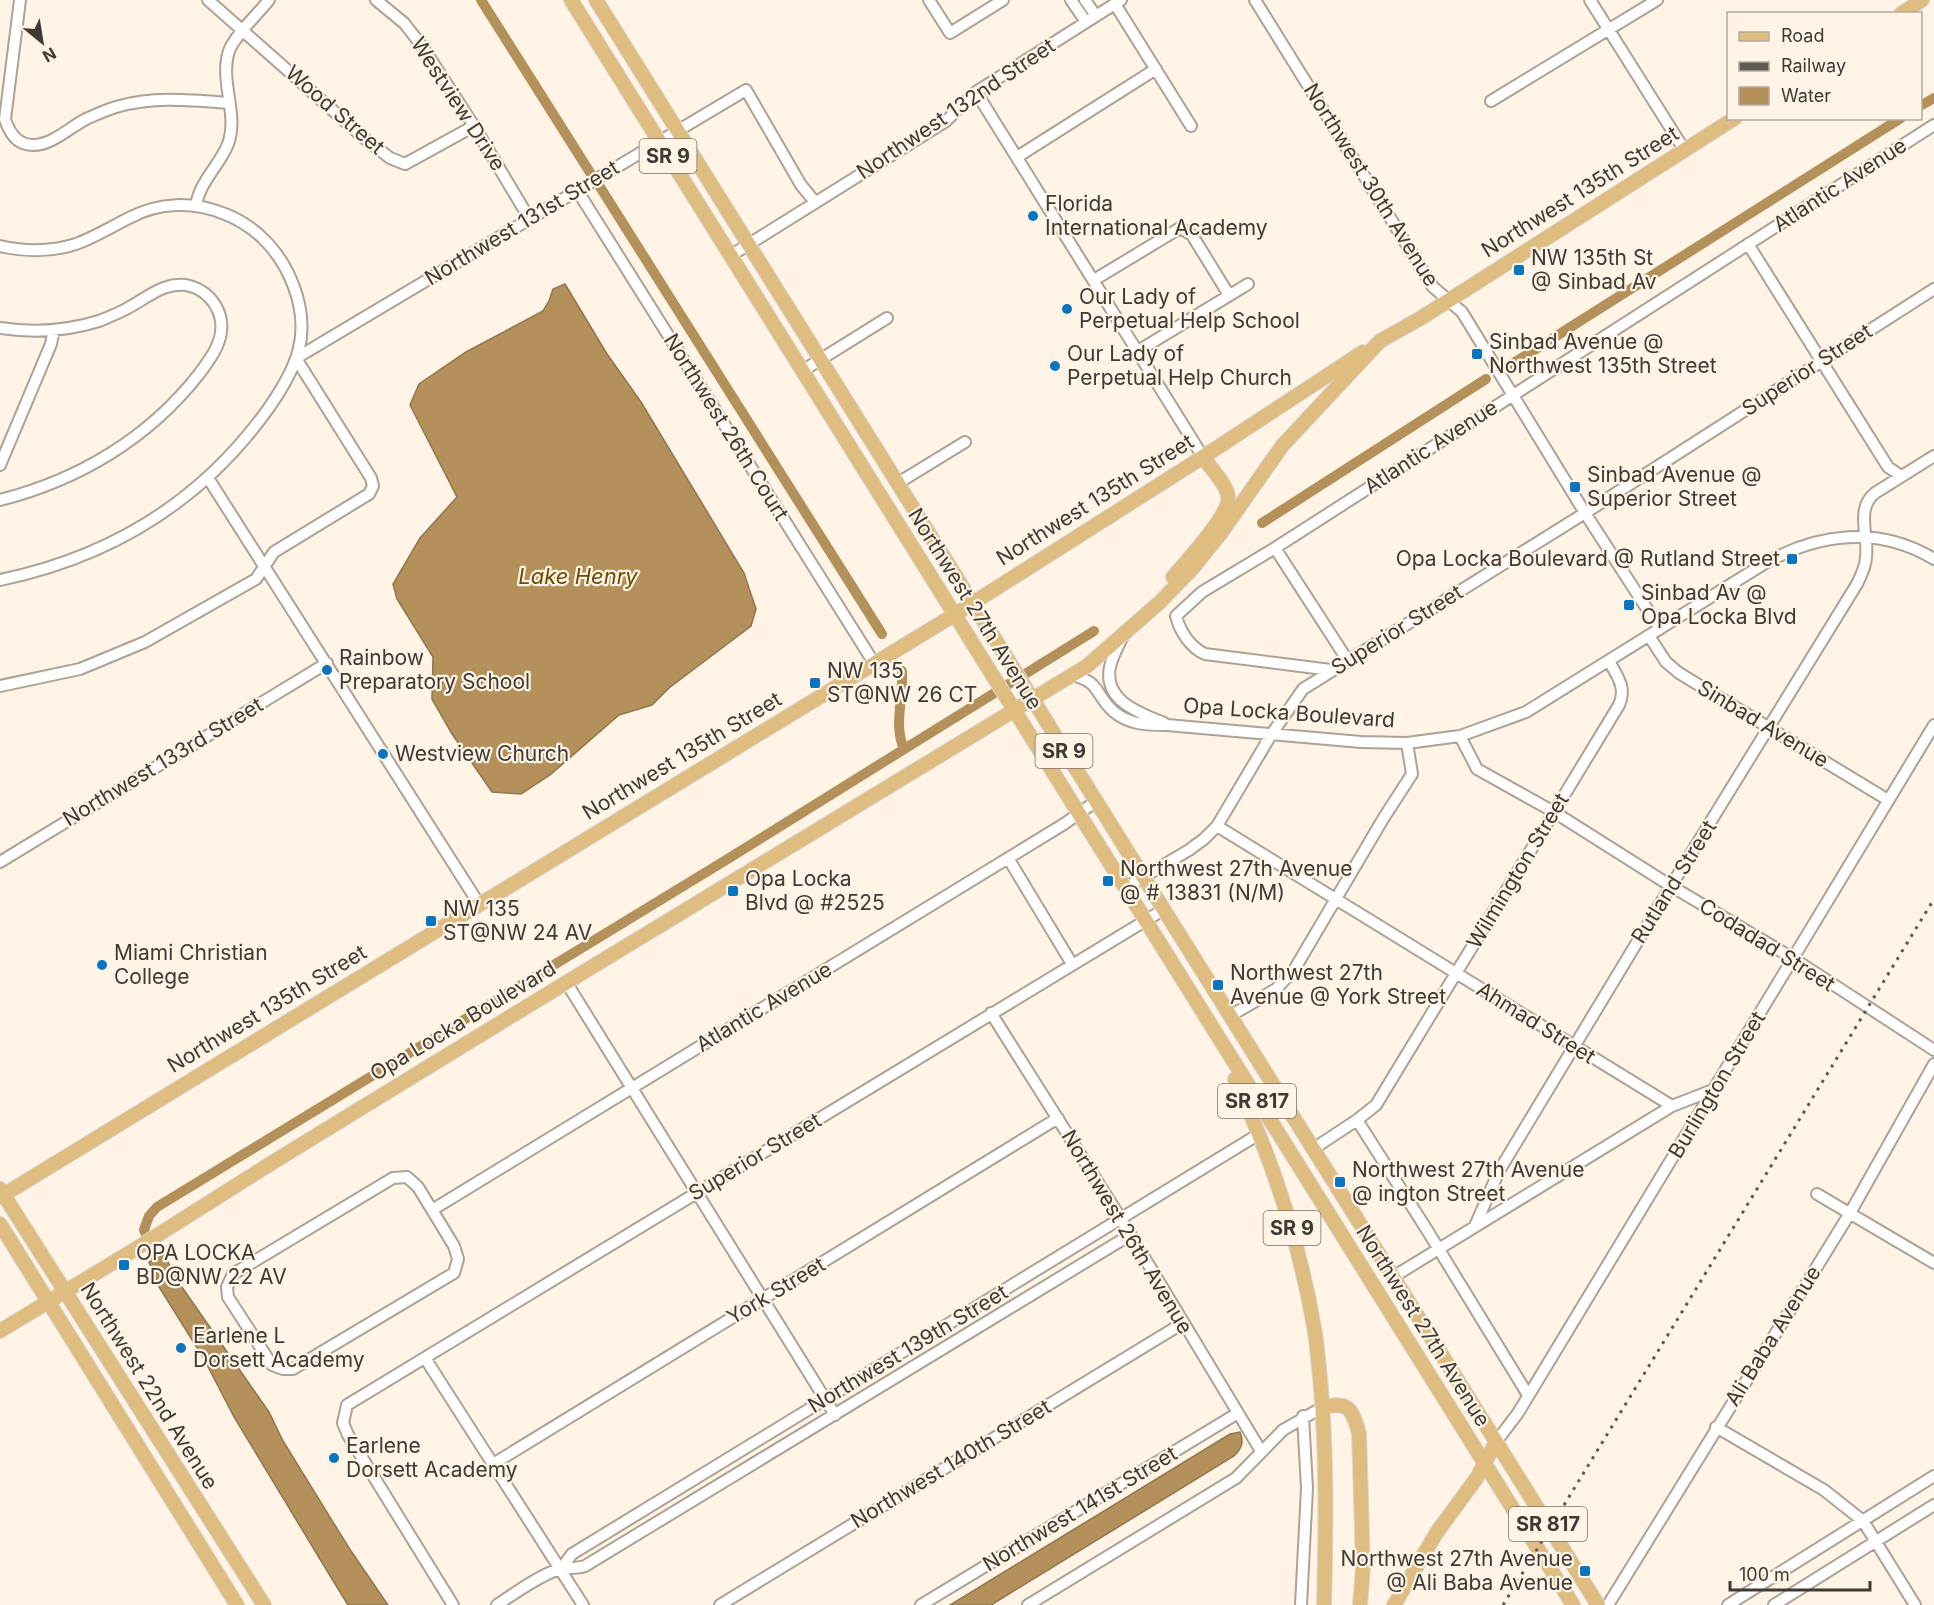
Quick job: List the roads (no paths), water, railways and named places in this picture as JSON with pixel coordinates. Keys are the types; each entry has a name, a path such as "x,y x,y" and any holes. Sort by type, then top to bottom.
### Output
{"main road":[{"name":"Northwest 27th Avenue","path":"571,0 1573,1605"},
{"name":"Northwest 27th Avenue","path":"596,0 1598,1605"},
{"path":"1904,12 1916,2"},
{"name":"Northwest 135th Street","path":"1448,301 1732,120"},
{"name":"Opa Locka Boulevard","path":"0,1331 135,1250 1010,705 1072,675 1094,661 1151,611 1192,569 1221,533 1282,446 1380,341 1448,301"},
{"name":"Northwest 135th Street","path":"1,1194 954,615 1203,457 1380,341"},
{"path":"1151,611 1154,600 1201,544 1227,506 1228,496 1225,488 1203,457"},
{"name":"SR 9","path":"1229,1057 1235,1079 1259,1134 1295,1237 1315,1328 1323,1407 1327,1513 1324,1605"},
{"name":"Northwest 22nd Avenue","path":"1,1194 264,1605"},
{"path":"1319,1199 1337,1209 1352,1210"},
{"name":"Northwest 22nd Avenue","path":"0,1224 237,1605"},
{"path":"1337,1228 1348,1227 1372,1244"},
{"path":"1323,1407 1338,1404 1347,1407 1354,1415 1359,1433 1363,1567 1360,1605"},
{"path":"1394,1605 1437,1532 1496,1443"}],"street":[{"path":"20,0 5,119 10,132 20,142 32,146 49,142 86,119 116,107 152,99 229,103"},
{"name":"Wood Street","path":"208,0 364,138 390,158 405,164 474,126"},
{"path":"196,206 198,196 228,144 231,126 227,59 231,46 269,0"},
{"name":"Westview Drive","path":"376,0 404,23 422,45 529,218"},
{"path":"929,0 950,33 1002,0"},
{"path":"1071,0 1086,22"},
{"path":"1085,0 1096,16"},
{"path":"1590,0 1685,151"},
{"path":"1491,101 1657,0"},
{"path":"1118,2 1191,126"},
{"name":"Northwest 132nd Street","path":"730,256 946,121 976,92 1118,2"},
{"name":"Northwest 30th Avenue","path":"1259,2 1433,287 1462,312 1512,395"},
{"path":"1017,157 1156,69"},
{"name":"Northwest 131st Street","path":"297,358 746,90 801,185 815,202"},
{"path":"976,92 1203,457"},
{"name":"Atlantic Avenue","path":"1331,670 1205,654 1193,648 1177,622 1176,616 1202,592 1275,548 1934,124"},
{"name":"Northwest 26th Court","path":"577,190 874,663"},
{"path":"0,246 25,251 60,248 90,238 135,214 152,208 173,205 196,206 224,213 241,222 265,240 281,259 294,284 300,311 302,337 297,358 283,386 237,448 208,478 161,515 126,535 67,561 0,580"},
{"path":"1094,280 1180,228 1192,235 1229,295"},
{"path":"1748,244 1888,466 1901,476"},
{"path":"1138,351 1248,284"},
{"path":"0,328 28,331 54,330 97,321 122,311 162,288 182,285 196,288 212,300 218,310 222,330 219,344 198,375 174,404 136,437 79,472 0,500"},
{"name":"Superior Street","path":"1125,888 1189,850 1217,826 1271,735 1302,689 1585,513 1934,289"},
{"path":"802,371 887,318"},
{"path":"0,465 51,344 54,330"},
{"path":"0,686 80,669 145,642 256,579 274,552 368,495 373,488 370,476 297,358"},
{"path":"1512,395 1660,629"},
{"path":"898,483 965,442"},
{"name":"Rutland Street","path":"1475,1226 1499,1171 1857,584 1866,560 1864,513 1868,500 1934,456"},
{"path":"208,478 479,904"},
{"name":"Opa Locka Boulevard","path":"1072,675 1088,680 1112,710 1127,720 1146,725 1361,742 1407,743 1460,736 1526,712 1781,554 1833,538 1884,538 1903,543 1934,559"},
{"path":"1275,548 1348,661"},
{"path":"1123,636 1110,669 1113,690 1124,704 1167,725"},
{"name":"Sinbad Avenue","path":"1648,636 1669,665 1888,800"},
{"name":"Wilmington Street","path":"1312,1149 1376,1105 1457,973 1621,701 1622,686 1609,661"},
{"name":"Northwest 133rd Street","path":"0,862 327,663"},
{"name":"Burlington Street","path":"1496,1443 1528,1395 1794,959 1934,725"},
{"name":"Codadad Street","path":"1460,736 1477,769 1554,812 1671,886 1794,959 1934,1050"},
{"path":"1230,1016 1270,993 1288,979 1412,774 1407,743"},
{"name":"Atlantic Avenue","path":"432,1210 1008,858 1095,802"},
{"name":"Ahmad Street","path":"1217,826 1672,1106"},
{"path":"1008,858 1072,964"},
{"name":"Superior Street","path":"453,1605 348,1435 343,1423 347,1405 1163,910"},
{"path":"566,982 835,1414"},
{"name":"Northwest 26th Avenue","path":"991,1013 1121,1220 1261,1451"},
{"name":"Ali Baba Avenue","path":"1608,1605 1850,1213 1934,1064"},
{"path":"1393,1277 1672,1106 1713,1090"},
{"name":"York Street","path":"493,1464 1058,1119"},
{"path":"1357,1120 1528,1395"},
{"name":"Northwest 139th Street","path":"561,1569 572,1554 1259,1134"},
{"path":"407,1177 418,1187 432,1210 454,1246 458,1259 454,1273 293,1369 283,1369 272,1365 228,1297 227,1287 233,1274 393,1178 407,1177"},
{"path":"1817,1194 1934,1263"},
{"name":"Northwest 139th Street","path":"497,1605 549,1573 585,1566 1130,1235"},
{"path":"964,1315 974,1330"},
{"name":"Northwest 140th Street","path":"720,1605 1183,1323"},
{"path":"425,1358 583,1605"},
{"path":"1028,1605 1236,1478 1283,1430 1303,1416 1323,1407"},
{"name":"Northwest 141st Street","path":"921,1605 1238,1413"},
{"path":"1301,1605 1307,1488 1303,1416"},
{"path":"1716,1427 1824,1490 1863,1521 1916,1605"},
{"path":"1728,1605 1745,1601 1934,1476"},
{"path":"1774,1605 1934,1505"}],"water":[{"name":"Lake Henry","path":"565,284 607,354 641,402 744,573 756,609 751,626 669,688 652,705 619,715 550,775 521,794 492,792 452,734 432,699 433,657 397,599 393,584 420,538 457,497 410,405 419,384 466,352 543,311 553,289"},
{"path":"164,1254 177,1280 269,1412 283,1441 349,1548 388,1605 348,1605 234,1417 204,1359 159,1287 149,1262"},
{"path":"1240,1432 1242,1445 1234,1456 991,1605 950,1605 1230,1434"}],"waterway":[{"path":"481,0 591,174"},
{"path":"1922,105 1934,98"},
{"path":"1509,366 1898,120"},
{"path":"600,187 882,634"},
{"path":"1262,523 1486,379"},
{"path":"156,1258 144,1230 149,1216 157,1207 726,860 1094,631"},
{"path":"902,671 899,730 904,749"}],"railway":[{"path":"1503,1605 1934,899"}],"place":[{"name":"Florida International Academy","path":"1033,216"},
{"name":"NW 135th St @ Sinbad Av","path":"1519,270"},
{"name":"Our Lady of Perpetual Help School","path":"1067,309"},
{"name":"Sinbad Avenue @ Northwest 135th Street","path":"1477,354"},
{"name":"Our Lady of Perpetual Help Church","path":"1055,366"},
{"name":"Sinbad Avenue @ Superior Street","path":"1575,487"},
{"name":"Opa Locka Boulevard @ Rutland Street","path":"1792,559"},
{"name":"Sinbad Av @ Opa Locka Blvd","path":"1629,605"},
{"name":"Rainbow Preparatory School","path":"327,670"},
{"name":"NW 135 ST@NW 26 CT","path":"815,683"},
{"name":"Westview Church","path":"383,754"},
{"name":"Northwest 27th Avenue @ # 13831 (N/M)","path":"1108,881"},
{"name":"Opa Locka Blvd @ #2525","path":"733,891"},
{"name":"NW 135 ST@NW 24 AV","path":"431,921"},
{"name":"Miami Christian College","path":"102,965"},
{"name":"Northwest 27th Avenue @ York Street","path":"1218,985"},
{"name":"Northwest 27th Avenue @ ington Street","path":"1340,1182"},
{"name":"OPA LOCKA BD@NW 22 AV","path":"124,1265"},
{"name":"Earlene L Dorsett Academy","path":"181,1348"},
{"name":"Earlene Dorsett Academy","path":"334,1458"},
{"name":"Northwest 27th Avenue @ Ali Baba Avenue","path":"1585,1571"}]}
